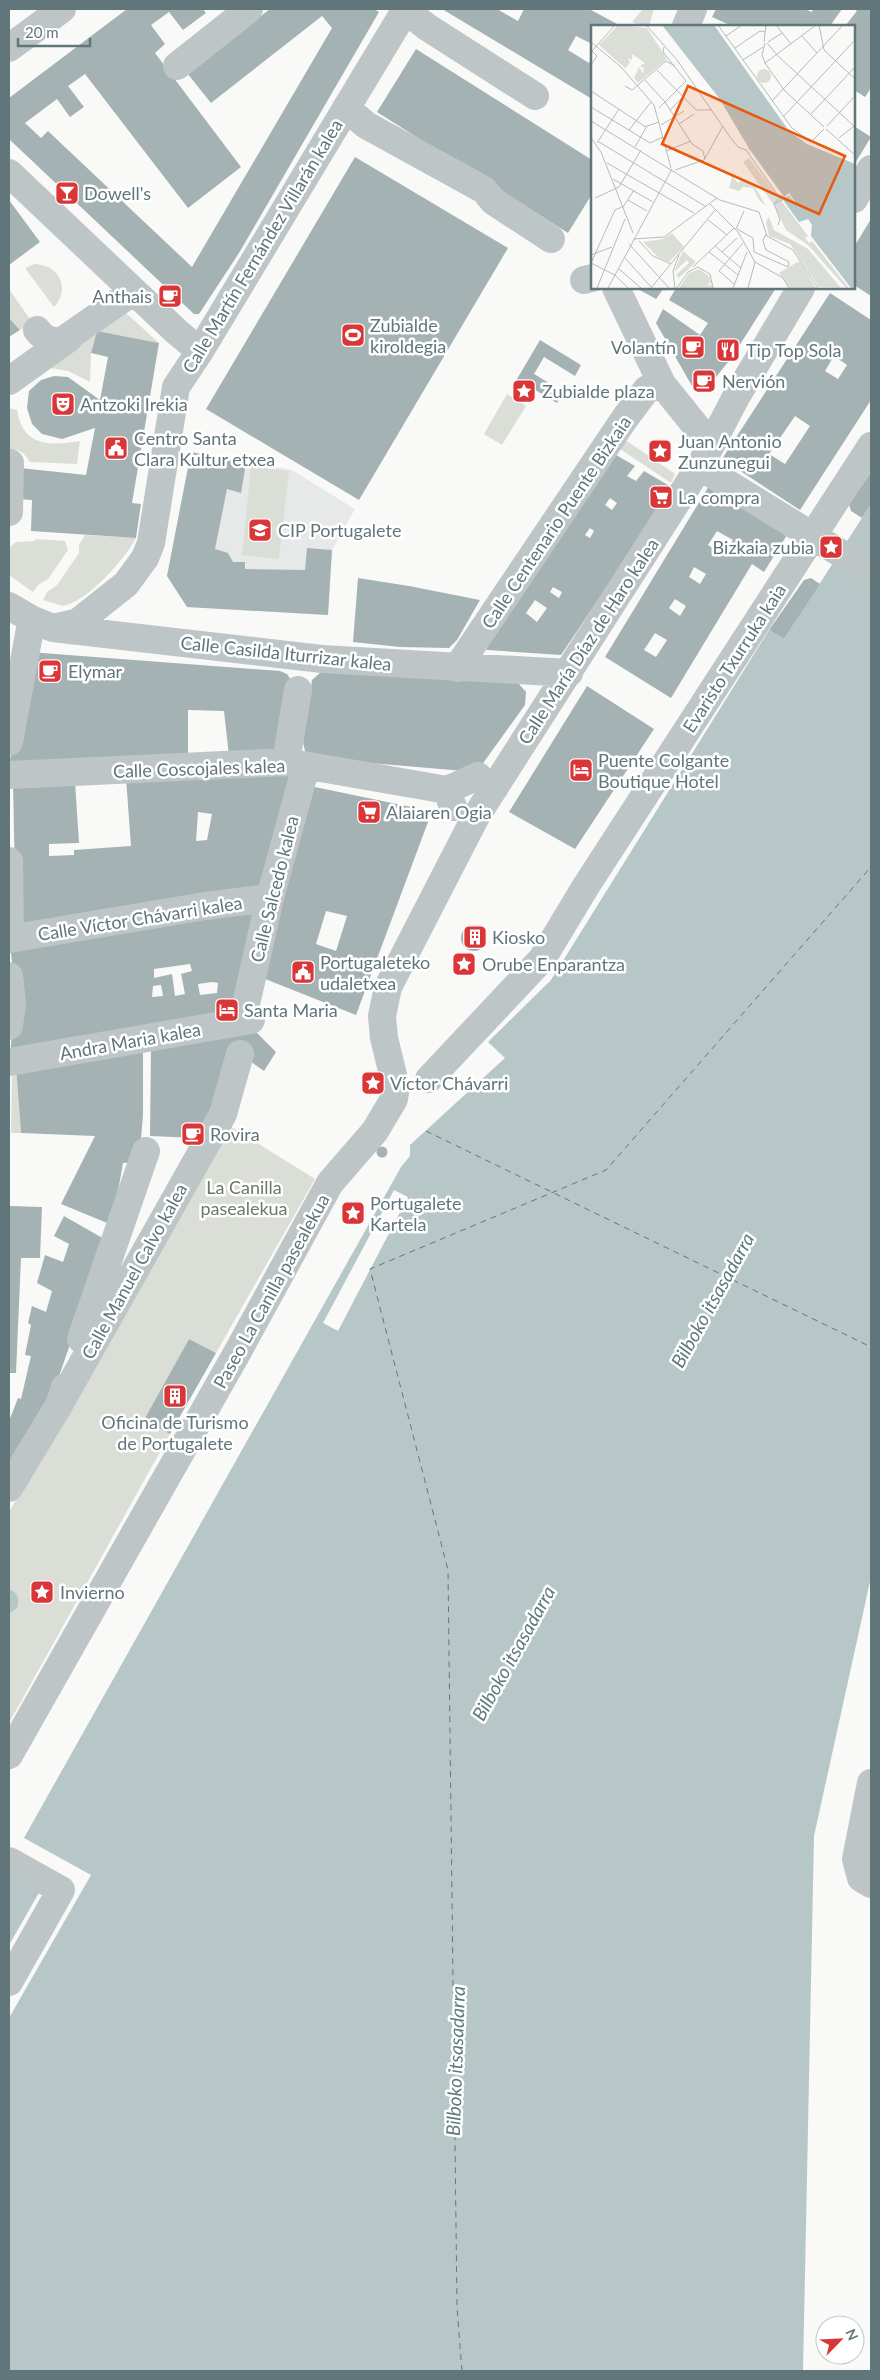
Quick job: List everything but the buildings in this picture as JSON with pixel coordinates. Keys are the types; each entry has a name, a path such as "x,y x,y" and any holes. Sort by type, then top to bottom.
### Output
{"street":[{"path":"9,48 62,9"},
{"path":"176,66 248,9"},
{"path":"405,9 427,27 534,96"},
{"name":"Calle Martín Fernández Villarán kalea","path":"42,628 78,622 126,584 145,558 151,543 176,387 200,351 405,9"},
{"path":"686,25 693,9"},
{"path":"346,108 366,125 484,190 493,201 551,239"},
{"path":"855,197 871,169"},
{"path":"9,174 200,351"},
{"path":"9,381 54,326 66,324 130,287"},
{"path":"616,289 662,384 706,454 709,472 871,572"},
{"name":"Calle María Díaz de Haro kalea","path":"458,805 568,673 706,454 736,396 800,289"},
{"name":"Calle Centenario Puente Bizkaia","path":"457,668 625,418 648,389 662,384"},
{"name":"Evaristo Txurruka kaia","path":"429,1079 542,959 586,886 823,542 871,446"},
{"path":"9,512 10,463"},
{"name":"Calle Casilda Iturrizar kalea","path":"9,606 34,620 42,628 322,659 568,673"},
{"path":"9,652 42,628"},
{"path":"9,742 42,628"},
{"name":"Calle Salcedo kalea","path":"247,1016 296,764 298,690"},
{"name":"Calle Coscojales kalea","path":"9,775 296,764 458,805"},
{"path":"458,805 478,776"},
{"name":"Paseo La Canilla pasealekua","path":"9,1755 238,1353 330,1184 375,1131 394,1099 396,1087 384,1038 382,1016 388,987 458,805"},
{"path":"9,861 9,939"},
{"name":"Calle Víctor Chávarri kalea","path":"9,939 206,906 270,898"},
{"path":"9,976 12,1003 9,1026"},
{"name":"Andra Maria kalea","path":"9,1062 247,1016"},
{"name":"Calle Manuel Calvo kalea","path":"9,1488 223,1114 240,1054"},
{"name":"Calle Manuel Calvo kalea","path":"58,1405 146,1151"},
{"path":"871,1783 856,1859 861,1878 871,1884"},
{"path":"9,1861 61,1890 9,1982"}],"shaded area":[{"name":"CIP Portugalete","path":"191,452 292,470 355,509 332,550 328,615 187,607 167,576"}],"green space":[{"path":"643,9 654,9 649,25 639,25 632,22"},
{"path":"35,264 50,268 60,279 62,292 54,307 25,268"},
{"path":"9,289 32,322 20,330 9,318"},
{"path":"126,313 159,343 97,331 91,353 90,382 68,371 50,368 88,330"},
{"path":"507,394 526,406 502,445 484,434"},
{"path":"9,408 17,410 25,431 40,441 58,443 80,441 77,464 30,462 21,452 9,450"},
{"path":"624,439 675,474 671,483 617,447"},
{"path":"251,467 289,471 279,559 242,555"},
{"path":"85,535 136,538 114,568 83,597 63,606 43,600 47,592 57,585 79,553 79,545"},
{"path":"35,539 65,541 68,550 48,579 38,585 33,592 9,575 9,548 16,542 35,541"},
{"path":"12,1067 16,1067 21,1133 11,1133"},
{"name":"La Canilla pasealekua","path":"225,1123 315,1179 216,1353 189,1339 145,1419 170,1434 9,1723 9,1512 73,1402"}],"water":[{"name":"Bilboko itsasadarra","path":"871,504 871,1577 814,1836 803,2371 9,2371 9,2018 91,1875 24,1838 401,1167 410,1156 410,1145 505,1058 488,1042 551,980 769,630 784,639"},
{"path":"9,1589 16,1594 18,1602 17,1608 9,1614"},
{"path":"9,1873 40,1891 9,1945"}],"pier":[{"path":"394,1190 408,1197 338,1331 323,1323"}],"ferry route":[{"path":"462,2371 457,2307 448,1570 370,1269 606,1170 871,867"},
{"path":"426,1131 871,1347"}],"place":[{"name":"Dowell's","path":"67,193"},
{"name":"Anthais","path":"170,296"},
{"name":"Zubialde kiroldegia","path":"353,335"},
{"name":"Volantín","path":"693,347"},
{"name":"Tip Top Sola","path":"728,350"},
{"name":"Nervión","path":"704,381"},
{"name":"Zubialde plaza","path":"524,391"},
{"name":"Antzoki Irekia","path":"63,404"},
{"name":"Centro Santa Clara Kultur etxea","path":"116,448"},
{"name":"Juan Antonio Zunzunegui","path":"660,451"},
{"name":"La compra","path":"661,497"},
{"name":"CIP Portugalete","path":"260,530"},
{"name":"Bizkaia zubia","path":"831,547"},
{"name":"Elymar","path":"50,671"},
{"name":"Puente Colgante Boutique Hotel","path":"581,770"},
{"name":"Alaiaren Ogia","path":"369,812"},
{"name":"Kiosko","path":"475,937"},
{"name":"Orube Enparantza","path":"464,964"},
{"name":"Portugaleteko udaletxea","path":"303,972"},
{"name":"Santa Maria","path":"227,1010"},
{"name":"Víctor Chávarri","path":"373,1083"},
{"name":"Rovira","path":"193,1134"},
{"name":"Portugalete Kartela","path":"353,1213"},
{"name":"Oficina de Turismo de Portugalete","path":"175,1396"},
{"name":"Invierno","path":"42,1592"}]}
